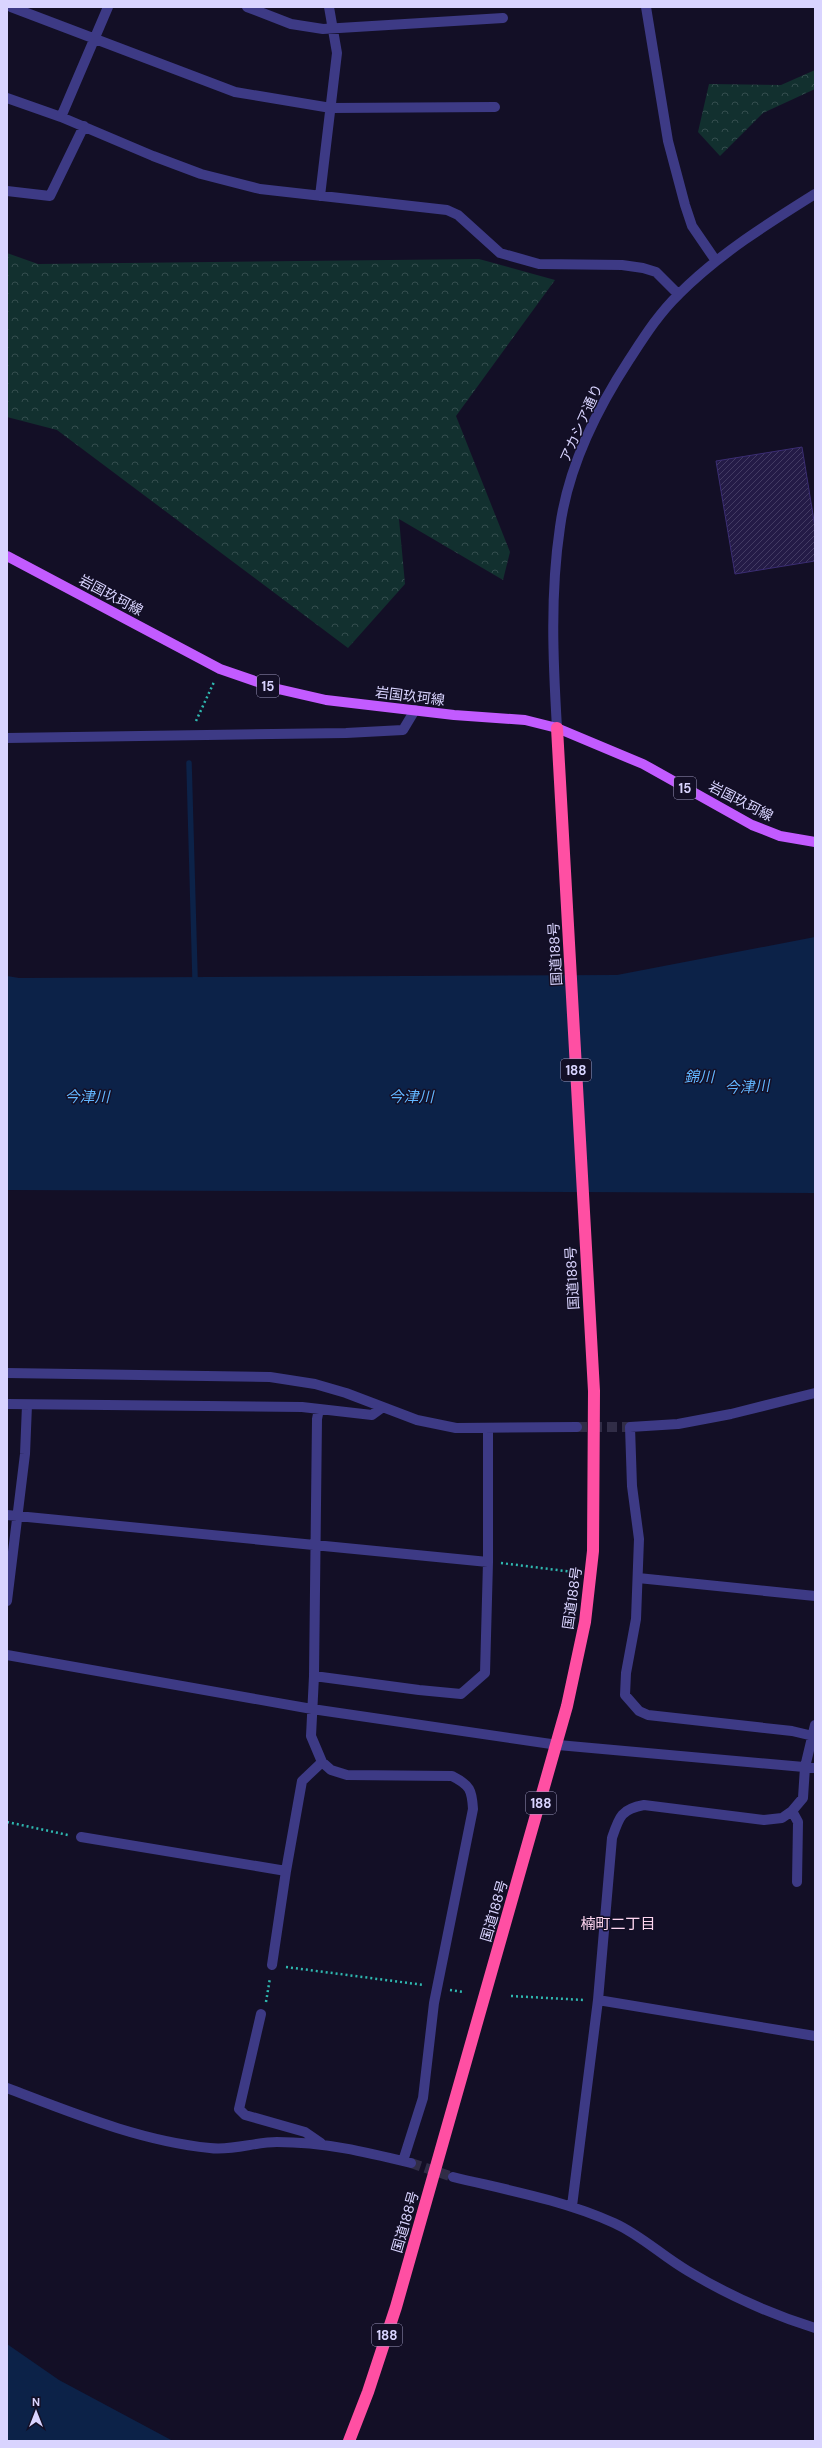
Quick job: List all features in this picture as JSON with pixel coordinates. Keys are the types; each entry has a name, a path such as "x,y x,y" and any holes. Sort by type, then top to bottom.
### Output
{"highway":[{"name":"国道188号","path":"348,2441 368,2392 394,2314 558,1745 585,1622 593,1551 595,1500 592,1368 561,773 557,728"}],"main road":[{"name":"岩国玖珂線","path":"7,556 220,669 278,689 326,700 525,720 557,728 643,764 752,825 780,836 815,842"}],"street":[{"path":"11,7 235,92 331,108 495,107"},
{"path":"61,117 108,7"},
{"path":"247,7 291,24 332,29 503,18"},
{"path":"320,196 337,53 328,7"},
{"path":"646,7 668,141 685,205 692,226 716,261"},
{"path":"7,98 84,126 201,174 260,189 447,210 458,215 500,253 539,264 643,268 656,272 678,294"},
{"path":"7,191 50,196 84,126"},
{"name":"アカシア通り","path":"557,728 553,671 553,584 560,525 572,478 608,392 656,319 678,294 716,261 815,194"},
{"path":"7,738 189,736 404,730 415,710"},
{"path":"7,1373 270,1377 315,1384 417,1420 456,1428 488,1430 577,1427"},
{"path":"813,1736 792,1731 648,1715 639,1711 625,1695 626,1673 636,1619 639,1539 632,1486 630,1427 678,1424 724,1416 815,1393"},
{"path":"7,1404 319,1409 372,1415 383,1407"},
{"path":"7,1601 25,1454 27,1405"},
{"path":"7,2088 102,2124 180,2144 213,2149 275,2142 320,2143 371,2152 407,2162 423,2098 436,1987 473,1809 472,1793 464,1782 452,1776 347,1775 331,1770 322,1762 311,1736 314,1676 317,1419 319,1409"},
{"path":"314,1676 418,1690 461,1694 485,1673 488,1562 488,1430"},
{"path":"7,1515 488,1562"},
{"path":"638,1578 815,1596"},
{"path":"7,1655 312,1709 558,1745 810,1768"},
{"path":"572,2206 598,2000 612,1838 619,1817 630,1808 644,1805 764,1820 782,1818 792,1811 804,1798 810,1768 815,1725"},
{"path":"272,1965 286,1871 302,1781 322,1762"},
{"path":"792,1811 798,1822 797,1882"},
{"path":"81,1837 286,1871"},
{"path":"598,2000 815,2036"},
{"path":"261,2014 239,2109 245,2115 305,2132 320,2143"},
{"path":"453,2177 572,2206 615,2223 654,2246 686,2270 740,2299 778,2317 815,2328"}],"path":[{"path":"189,736 220,669"},
{"path":"488,1562 573,1572"},
{"path":"7,1822 81,1837"},
{"path":"261,2014 268,1999 272,1965 436,1987"},
{"path":"511,1996 598,2000"}],"green space":[{"path":"815,70 815,89 763,113 720,156 698,132 709,84 781,85"},
{"path":"7,253 38,264 479,259 555,280 456,416 510,552 503,580 399,519 405,584 348,648 57,430 7,417"}],"water":[{"name":"錦川","path":"815,937 815,1193 7,1190 7,976 19,978 617,975"},
{"path":"7,2344 59,2380 173,2441 7,2441"}],"building":[{"path":"802,447 815,527 815,561 735,574 716,461"}],"waterway":[{"path":"189,763 195,977"}],"tunnel":[{"path":"577,1427 630,1427"},
{"path":"411,2163 453,2177"}],"district":[{"name":"楠町二丁目","path":"618,1924"}],"water label":[{"name":"今津川","path":"747,1087"},
{"name":"今津川","path":"87,1097"},
{"name":"今津川","path":"411,1097"}]}
